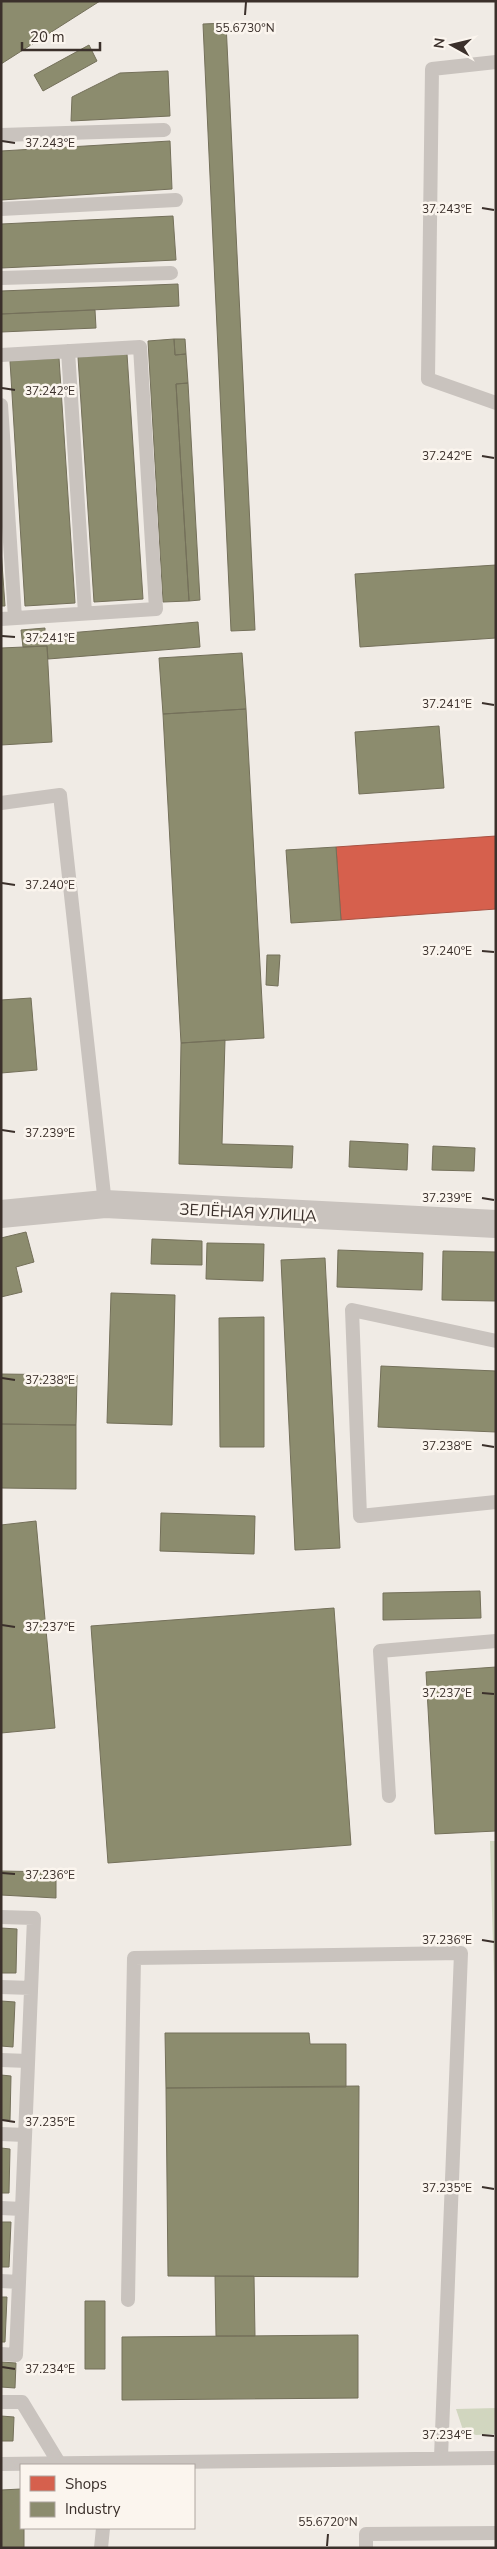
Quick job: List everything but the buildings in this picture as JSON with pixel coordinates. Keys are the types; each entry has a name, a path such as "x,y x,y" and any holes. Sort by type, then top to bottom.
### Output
{"street":[{"name":"ЗЕЛЁНАЯ УЛИЦА","path":"1,1214 105,1204 496,1224"}],"lane":[{"path":"496,62 432,68 428,379 496,403"},
{"path":"1,136 164,130"},
{"path":"1,209 176,200"},
{"path":"1,278 171,273"},
{"path":"1,355 140,347 156,608 8,619 1,405"},
{"path":"68,351 85,614"},
{"path":"1,803 60,795 105,1204"},
{"path":"496,1341 352,1310 360,1516 496,1502"},
{"path":"389,1796 380,1651 496,1641"},
{"path":"1,1917 34,1918 16,2355 1,2354"},
{"path":"128,2300 134,1958 461,1953 442,2457"},
{"path":"1,1987 31,1988"},
{"path":"1,2060 28,2061"},
{"path":"1,2134 25,2135"},
{"path":"1,2208 22,2209"},
{"path":"1,2281 19,2282"},
{"path":"1,2402 22,2402 59,2463"},
{"path":"1,2464 108,2464 442,2457 496,2458"},
{"path":"101,2548 103,2529"},
{"path":"366,2548 366,2534 496,2533"}],"green space":[{"path":"490,1841 496,1841 496,2013 495,2013"},
{"path":"496,2408 496,2434 476,2435 463,2430 456,2409"}]}
